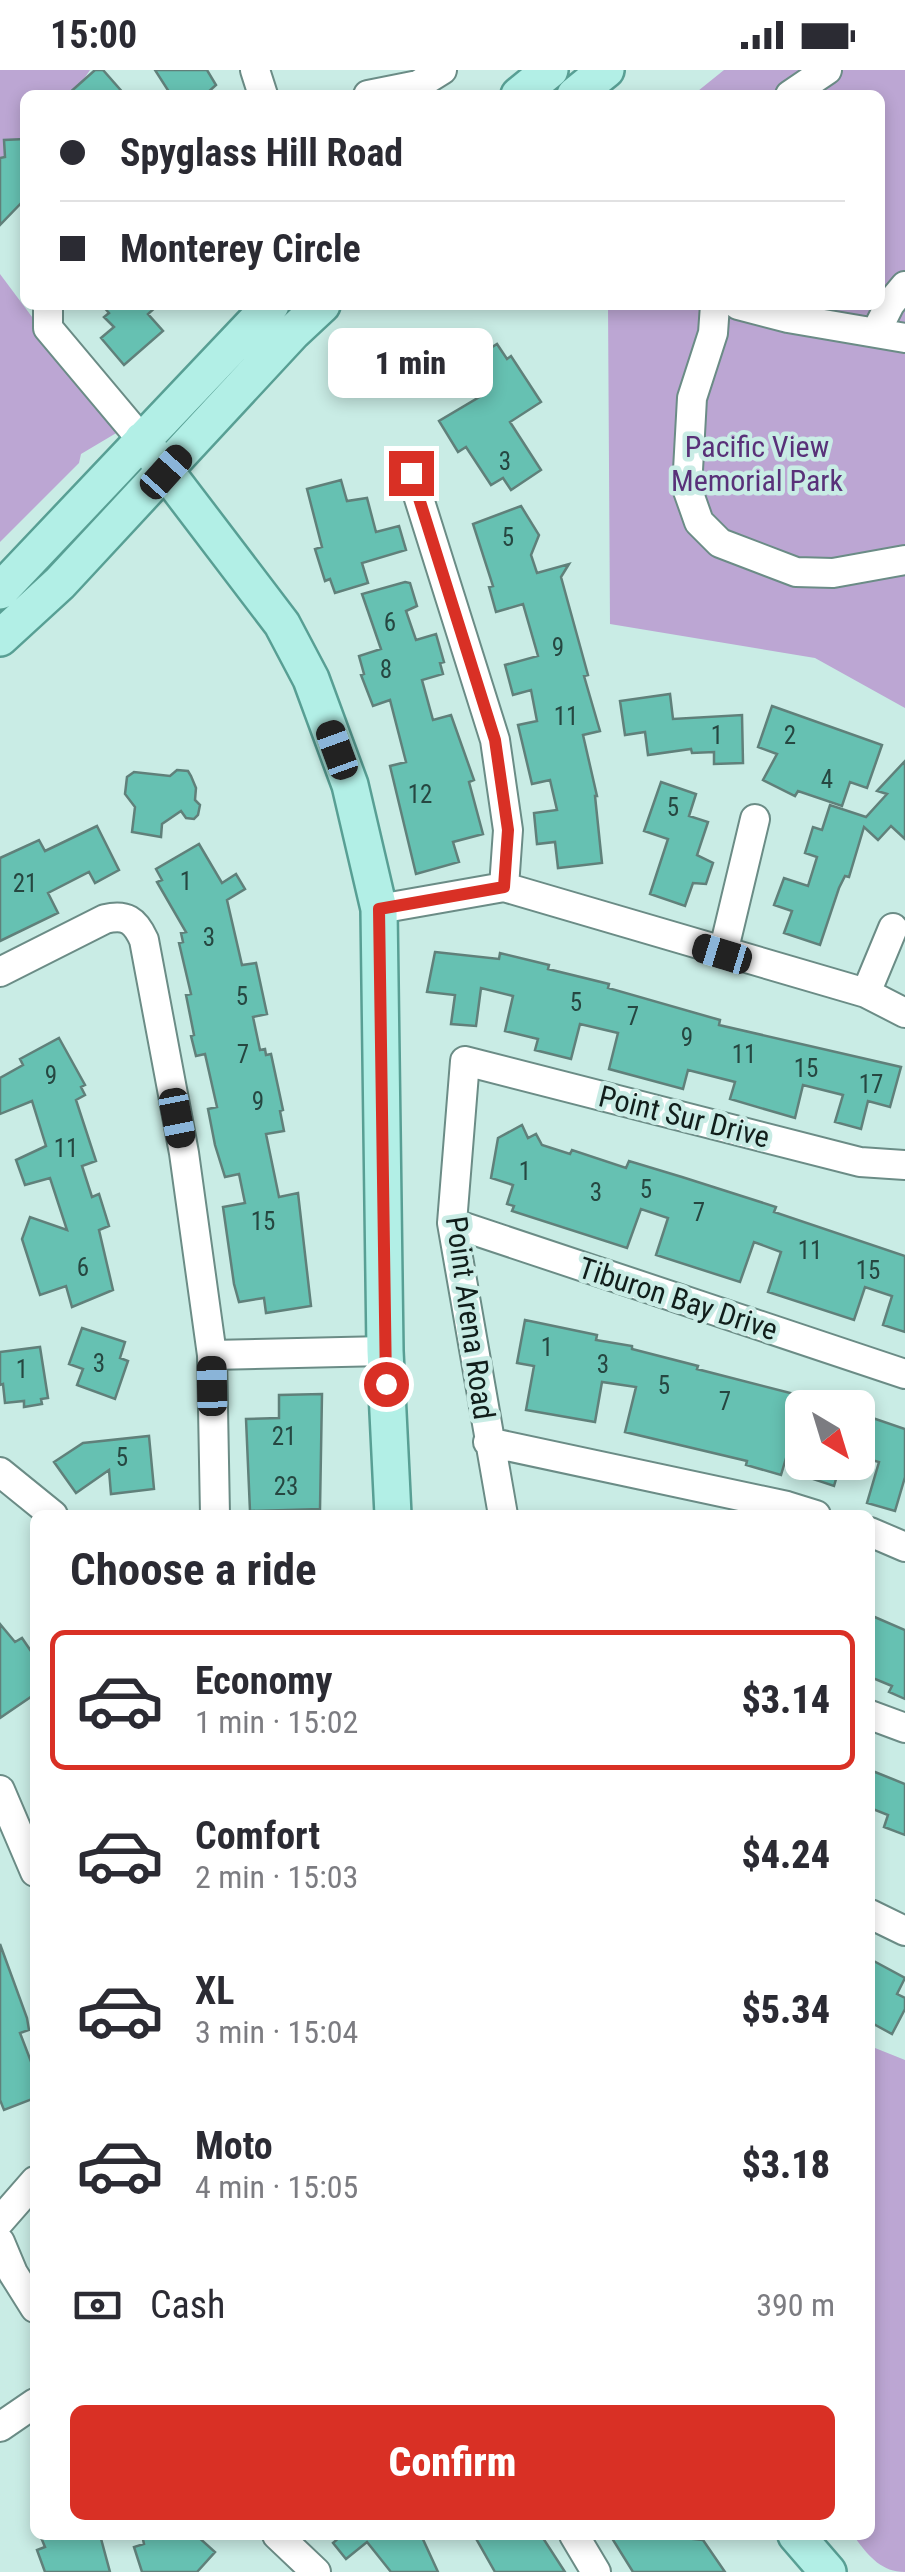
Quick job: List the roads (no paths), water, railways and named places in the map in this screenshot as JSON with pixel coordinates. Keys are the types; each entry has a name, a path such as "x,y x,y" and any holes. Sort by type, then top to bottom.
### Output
{"main road":[{"path":"525,90 550,70"},
{"path":"581,90 606,70"},
{"path":"0,591 266,310"},
{"path":"0,638 60,583 317,310"},
{"path":"142,440 282,624 312,679 350,785 379,909 385,1351 392,1510"},
{"path":"800,2540 828,2572"}],"street":[{"path":"393,90 418,85 442,70"},
{"path":"797,90 827,70"},
{"path":"876,332 890,304 905,286"},
{"path":"48,310 48,328 142,440"},
{"path":"714,310 712,333 692,398 687,488 699,522 720,543 796,572 833,573 905,560"},
{"path":"757,310 905,338"},
{"path":"411,473 495,740 508,830 504,887"},
{"path":"722,954 755,819"},
{"path":"379,909 504,887 722,954 866,993 905,1012"},
{"path":"0,972 105,919 121,916 136,924 144,940 184,1153 212,1355 214,1510"},
{"path":"866,993 893,928"},
{"name":"Point Sur Drive","path":"464,1061 860,1162 905,1165"},
{"name":"Point Arena Road","path":"464,1061 452,1224 502,1510"},
{"name":"Tiburon Bay Drive","path":"452,1224 905,1374"},
{"path":"212,1355 385,1351"},
{"path":"488,1442 800,1510"},
{"path":"0,1472 47,1510"},
{"path":"875,1534 905,1547"},
{"path":"875,1718 905,1728"},
{"path":"0,1790 30,1860"},
{"path":"875,1916 905,1931"},
{"path":"0,2221 30,2187"},
{"path":"0,2242 30,2299"},
{"path":"0,2427 30,2406"},
{"path":"283,2540 316,2572"},
{"path":"577,2540 596,2572"}],"park label":[{"name":"Pacific View Memorial Park","path":"757,464"}]}
